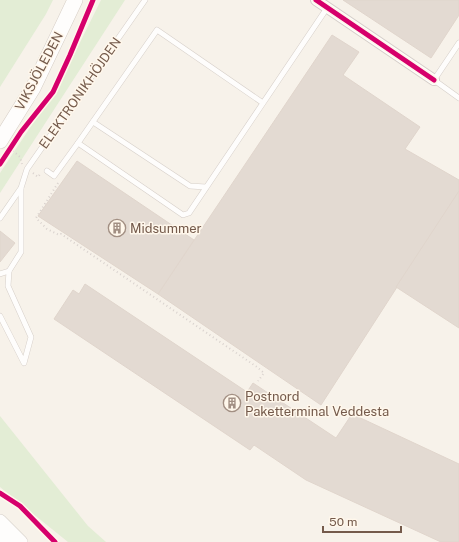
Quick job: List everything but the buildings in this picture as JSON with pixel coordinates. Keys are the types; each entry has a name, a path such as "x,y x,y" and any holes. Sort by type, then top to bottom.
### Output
{"main road":[{"name":"VIKSJÖLEDEN","path":"8,146 33,88 76,0"}],"street":[{"path":"316,0 434,80"},
{"path":"0,521 21,542"},
{"path":"0,536 8,542"}],"lane":[{"name":"ELEKTRONIKHÖJDEN","path":"0,218 21,188 27,169 145,0"},
{"name":"ELEKTRONIKHÖJDEN","path":"78,143 183,215 189,213 327,8"},
{"name":"ELEKTRONIKHÖJDEN","path":"47,171 54,176 157,30 263,103"},
{"path":"459,43 434,80 459,98"},
{"name":"ELEKTRONIKHÖJDEN","path":"93,122 190,186 206,188"},
{"name":"ELEKTRONIKHÖJDEN","path":"9,271 21,252 21,188"},
{"path":"0,274 9,271 8,286 31,337 24,363 0,316"}],"path":[{"path":"8,146 20,157 22,165"},
{"path":"62,164 65,172 36,218 47,229 59,235 61,234 257,367 264,373 258,381"}],"green space":[{"path":"0,0 53,0 46,14 0,87"},
{"path":"101,0 125,0 0,193 0,173 61,81"},
{"path":"0,416 88,526 106,542 68,542 0,487"}],"cycle path":[{"path":"0,164 21,132 53,92 93,0"},
{"path":"316,0 434,80"},
{"path":"0,493 20,506 55,542"}],"place":[{"name":"Midsummer","path":"117,228"},
{"name":"Postnord Paketterminal Veddesta","path":"232,403"}]}
